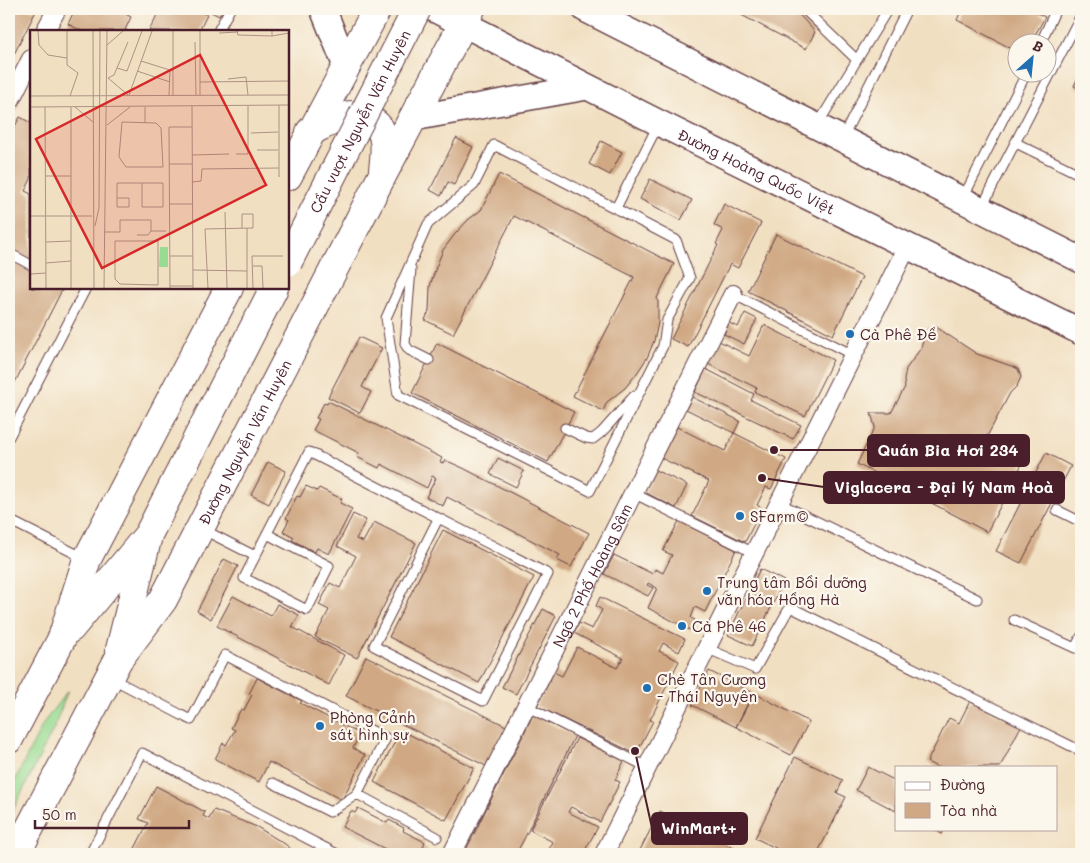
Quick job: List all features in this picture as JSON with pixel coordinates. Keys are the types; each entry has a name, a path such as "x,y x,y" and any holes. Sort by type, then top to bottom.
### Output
{"main road":[{"path":"323,9 346,66"},
{"path":"289,174 377,9"},
{"name":"Cầu vượt Nguyễn Văn Huyên","path":"289,260 417,9"},
{"name":"Đường Hoàng Quốc Việt","path":"434,9 467,16 587,87 1081,332"},
{"path":"600,14 842,140 1081,260"},
{"name":"Đường Nguyễn Văn Huyên","path":"25,851 113,669 163,600 383,174 467,16"},
{"path":"413,118 587,87"},
{"path":"310,132 346,116 359,114 374,121 382,131 386,149 383,174"},
{"path":"9,739 62,638 87,559 228,289"},
{"path":"113,669 148,535 273,289"},
{"path":"62,638 148,535"}],"street":[{"path":"46,30 56,9"},
{"path":"11,95 30,60"},
{"path":"604,854 908,245"},
{"name":"Ngõ 2 Phố Hoàng Sâm","path":"452,854 733,294"}],"lane":[{"path":"219,30 230,9"},
{"path":"804,9 857,60"},
{"path":"817,126 888,9"},
{"path":"1046,32 1056,9"},
{"path":"842,140 904,10"},
{"path":"971,205 1016,143 1081,15"},
{"path":"971,205 1023,82"},
{"path":"616,208 659,123"},
{"path":"1016,143 1081,175"},
{"path":"494,145 676,240 690,278 667,320 662,346 590,491 398,395 386,318 411,262 428,224 474,185 494,145"},
{"path":"9,253 30,264"},
{"path":"411,262 405,344 409,350 429,360"},
{"path":"9,437 82,289"},
{"path":"733,294 853,355"},
{"path":"566,428 586,438 593,439 602,432 642,388"},
{"path":"267,534 329,566 307,610 244,578 309,452 548,574 483,701 374,646 438,519"},
{"path":"633,493 754,553"},
{"path":"779,503 977,599"},
{"path":"1057,510 1081,522"},
{"path":"9,520 87,559"},
{"path":"201,529 255,556"},
{"path":"706,648 755,669 790,607 1081,751"},
{"path":"1014,620 1076,648 1081,637"},
{"path":"113,669 191,720 225,655 386,738 357,794 330,812 273,784"},
{"path":"526,706 647,767"},
{"path":"90,854 142,753 337,854"},
{"path":"357,794 437,836"}],"green space":[{"path":"68,690 54,728 9,818 9,792 44,722"}],"building":[{"path":"9,9 31,9 36,11 9,64"},
{"path":"75,9 83,9 89,12 90,9 119,9 131,17 125,30 80,30 68,24"},
{"path":"160,9 195,9 207,15 200,30 150,30"},
{"path":"205,9 223,9 219,16"},
{"path":"730,9 794,9 815,32 806,49"},
{"path":"962,9 1029,9 1045,17 1037,32 1008,32 1008,47 957,20"},
{"path":"1081,71 1081,90 1074,86"},
{"path":"20,117 30,122 30,181 25,191 30,194 30,261 9,250 9,137"},
{"path":"456,138 473,147 454,185 448,182 441,196 430,190"},
{"path":"601,141 622,152 610,175 589,164"},
{"path":"499,174 674,264 657,298 658,323 654,341 647,358 625,388 607,402 603,411 573,396 634,277 514,216 453,334 425,320 429,311 430,286 443,250 468,220 481,210"},
{"path":"650,179 692,200 681,220 640,199"},
{"path":"724,204 761,223 738,268 730,264 688,347 671,339 718,245 716,244 723,230 714,225"},
{"path":"776,234 862,277 833,335 748,291"},
{"path":"9,256 30,266 30,289 62,289 9,394"},
{"path":"745,313 757,319 744,344 724,334 729,323 738,327"},
{"path":"764,325 833,360 805,416 755,392 757,388 708,364 719,341 749,356"},
{"path":"936,327 977,354 1018,369 1021,377 1017,386 1010,393 983,444 1024,460 987,532 857,464 875,427 871,413 891,413 905,387 906,369 921,348 926,331 929,328"},
{"path":"359,337 382,348 362,387 371,392 360,413 328,397"},
{"path":"437,343 574,412 548,462 412,393"},
{"path":"706,369 754,394 751,400 801,425 793,439 695,392"},
{"path":"692,397 740,421 734,433 686,409"},
{"path":"328,401 442,458 440,462 443,463 445,460 463,468 589,533 571,567 557,560 560,555 447,497 443,506 426,497 436,478 432,476 427,488 381,464 379,468 357,457 359,453 313,430 319,419 316,418 324,403 327,404"},
{"path":"9,411 14,414 9,425"},
{"path":"677,427 725,451 734,433 786,459 771,489 766,487 757,505 762,508 745,542 692,516 709,481 661,458"},
{"path":"1046,453 1071,466 1021,563 996,551"},
{"path":"498,458 524,471 516,487 490,474"},
{"path":"268,462 286,471 269,504 251,495"},
{"path":"655,470 687,485 676,508 644,492"},
{"path":"306,486 317,491 319,488 342,499 340,503 352,509 329,554 317,548 315,552 292,540 294,537 283,531 289,520 286,518 297,496 300,497"},
{"path":"353,514 366,520 356,539 363,542 374,522 416,543 357,658 315,637 329,610 319,605 330,583 340,588 356,556 337,546"},
{"path":"679,521 736,550 705,612 695,607 691,618 695,620 690,630 648,608 657,588 648,583 647,585 653,588 648,596 604,574 614,555 653,574 655,569 663,573 672,555 663,551"},
{"path":"443,530 534,577 479,683 389,637"},
{"path":"224,559 238,566 211,619 197,611"},
{"path":"760,569 784,581 752,646 728,635"},
{"path":"233,596 271,616 277,604 299,615 292,627 344,655 329,685 217,626"},
{"path":"600,597 685,639 679,652 663,643 659,651 679,661 650,720 653,721 636,754 537,706 554,672 562,676 577,647 617,668 623,658 574,633 579,623 592,629 602,610 596,606"},
{"path":"543,609 556,616 516,694 502,687"},
{"path":"366,656 506,726 486,766 346,696"},
{"path":"709,671 753,693 736,727 692,705"},
{"path":"257,678 360,734 353,748 365,755 342,800 269,762 259,782 215,759 223,743 226,745 235,730 231,728 241,709 244,710 252,695 249,694"},
{"path":"754,693 809,722 791,755 736,727"},
{"path":"970,701 1021,726 1001,766 935,766 927,762 949,718 959,723"},
{"path":"533,715 575,736 524,839 516,854 464,854"},
{"path":"401,730 474,768 446,820 374,782"},
{"path":"577,738 624,761 615,780 620,782 600,822 571,807 568,812 598,827 583,854 550,854 547,853 553,842 530,830"},
{"path":"795,757 843,780 837,793 846,797 817,854 788,854 755,838"},
{"path":"868,767 895,780 895,810 856,790"},
{"path":"156,786 205,812 203,816 209,819 214,810 257,827 285,844 297,854 132,854 148,823 139,819"},
{"path":"358,808 387,823 389,820 404,828 403,831 425,842 423,847 428,849 425,854 395,854 342,827 351,811 355,813"},
{"path":"660,811 745,854 638,854"},
{"path":"935,830 944,830 942,834"}],"place":[{"name":"Cà Phê Đề","path":"850,334"},
{"name":"Quán Bia Hơi 234","path":"774,450"},
{"name":"Viglacera - Đại lý Nam Hoà","path":"762,478"},
{"name":"SFarm©","path":"740,516"},
{"name":"Trung tâm Bồi dưỡng văn hóa Hồng Hà","path":"707,591"},
{"name":"Cà Phê 46","path":"682,626"},
{"name":"Chè Tân Cương - Thái Nguyên","path":"647,688"},
{"name":"Phòng Cảnh sát hình sự","path":"320,726"},
{"name":"WinMart+","path":"635,751"}]}
